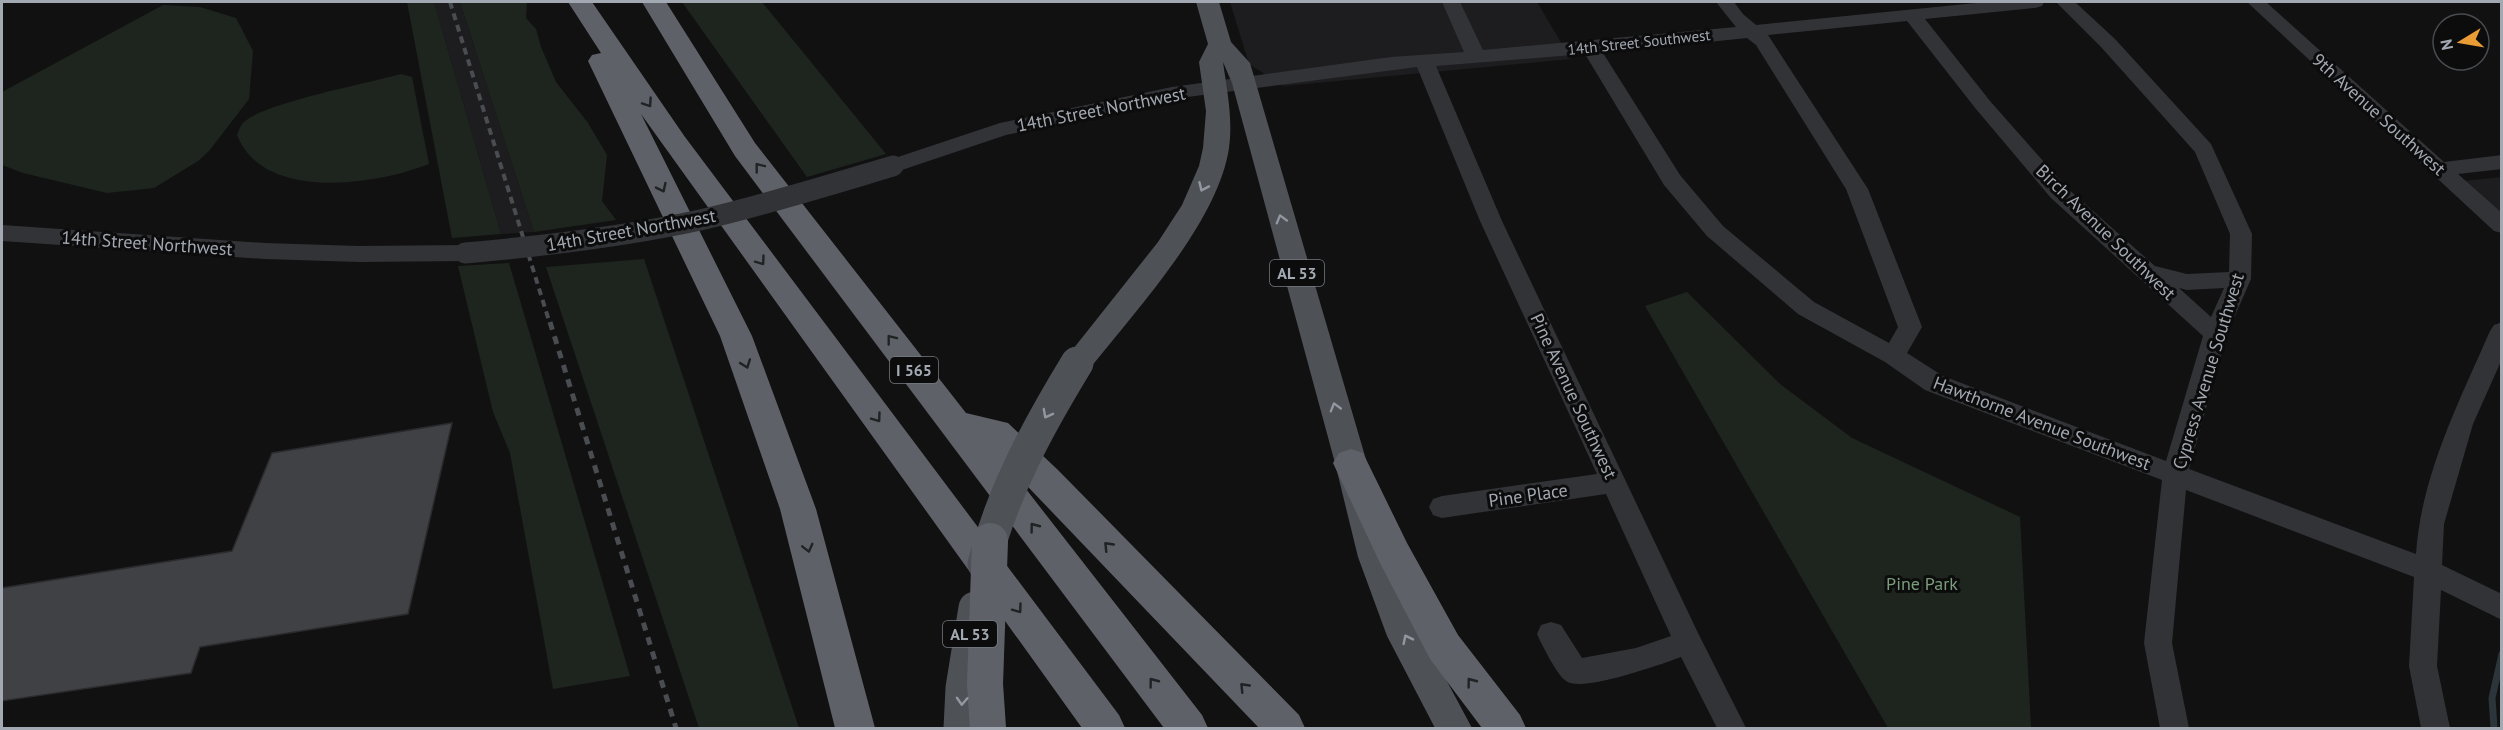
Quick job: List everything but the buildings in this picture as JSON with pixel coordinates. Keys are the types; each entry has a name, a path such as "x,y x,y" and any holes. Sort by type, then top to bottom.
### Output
{"highway":[{"path":"578,2 613,89 736,336 798,509 855,729"},
{"path":"578,2 675,144 1105,729"},
{"name":"I 565","path":"654,2 745,149 1188,729"},
{"path":"956,424 996,433 1045,480 1285,729"},
{"path":"1351,463 1393,552 1444,647 1506,729"},
{"path":"988,729 985,684 990,540"}],"main road":[{"name":"AL 53","path":"1208,2 1220,44 1238,63 1351,463 1375,557 1405,636 1454,729"},
{"name":"AL 53","path":"960,729 962,687 973,617 990,540 1015,475 1077,363 1168,249 1195,206 1212,166 1219,111 1211,62 1220,44"}],"street":[{"path":"1451,2 1476,57"},
{"path":"1725,2 1736,18 1763,41 1857,189 1910,327 1893,356"},
{"name":"14th Street Southwest","path":"1244,83 1425,60 1591,48 2000,3 2035,2"},
{"name":"Cypress Avenue Southwest","path":"2065,2 2108,44 2204,149 2241,234 2240,279 2215,334 2175,475 2158,643 2174,729"},
{"name":"9th Avenue Southwest","path":"2256,2 2502,226"},
{"name":"Birch Avenue Southwest","path":"1911,14 1983,105 2059,193 2215,334"},
{"name":"Hawthorne Avenue Southwest","path":"1591,48 1672,180 1715,231 1806,308 1893,356 1934,383 2428,571 2502,608"},
{"name":"Pine Avenue Southwest","path":"1425,60 1491,221 1688,642 1732,729"},
{"name":"14th Street Northwest","path":"2,233 265,251 360,254 465,253 553,245 671,226 794,196 1000,130 1070,112 1172,93 1244,83"},
{"path":"2440,169 2502,162"},
{"path":"2146,272 2187,282 2240,279"},
{"path":"2436,729 2423,666 2431,524 2461,424 2502,331"},
{"name":"Pine Place","path":"1442,507 1615,482"},
{"path":"1551,634 1575,672 1636,661 1688,642"}],"shaded area":[{"path":"434,2 460,2 534,232 501,234"},
{"path":"1230,2 1537,2 1571,59 1284,86 1249,64"},
{"path":"2501,177 2501,215 2463,181"}],"green space":[{"path":"407,2 434,2 501,234 452,238"},
{"path":"460,2 527,2 526,18 536,29 556,82 588,123 607,155 602,201 616,220 534,232"},
{"path":"682,2 762,2 886,154 807,177"},
{"path":"163,5 200,7 236,18 253,51 249,99 209,151 198,161 154,188 107,193 23,173 2,165 2,92"},
{"path":"401,74 412,77 429,164 407,172 352,182 295,179 271,171 251,156 237,135 244,122 272,108 318,94"},
{"path":"644,259 799,728 699,728 546,267"},
{"path":"509,263 630,676 553,689 510,453 493,412 458,266"},
{"name":"Pine Park","path":"1687,292 1780,384 1852,438 2020,517 2031,728 1888,728 1645,306"}],"waterway":[{"path":"2494,728 2492,698 2502,654"}],"railway":[{"path":"450,2 550,324"},
{"path":"550,322 676,728"}]}
